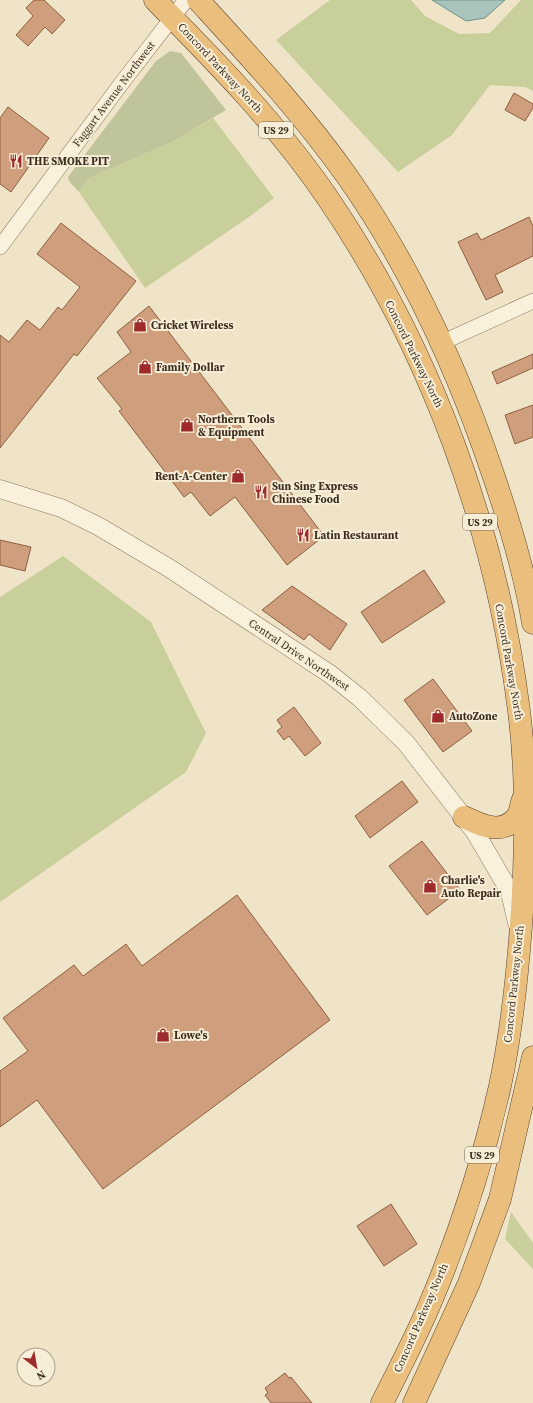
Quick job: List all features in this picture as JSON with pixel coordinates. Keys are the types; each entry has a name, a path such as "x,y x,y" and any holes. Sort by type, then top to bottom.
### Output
{"highway":[{"name":"Concord Parkway North","path":"155,0 207,52 273,126 322,189 354,238 385,292 442,410 475,506 492,566 505,626 520,714 524,794 524,877 512,1025 500,1086 478,1170 430,1303 382,1403"},
{"name":"US 29","path":"198,0 261,69 312,130 350,180 383,232 445,351 478,431 505,509 523,574 533,623"},
{"path":"420,362 445,351"},
{"path":"520,714 533,772"},
{"path":"464,817 486,827 496,829 517,817 524,794"},
{"name":"US 29","path":"414,1403 469,1283 500,1199 533,1057"}],"street":[{"name":"Faggart Avenue Northwest","path":"0,247 124,80 186,0"},
{"path":"445,351 533,301"},
{"name":"Central Drive Northwest","path":"0,489 61,508 98,526 169,568 330,674 360,698 406,743 475,832 510,892 520,938"}],"green space":[{"path":"330,0 411,0 425,16 459,34 490,33 521,0 533,0 533,91 525,87 490,85 452,135 398,172 276,40"},
{"path":"170,51 181,53 226,110 172,142 89,178 79,192 69,181 68,177 156,61"},
{"path":"213,118 274,198 249,217 145,288 79,192 89,178 172,142"},
{"path":"63,556 151,622 206,733 186,772 0,902 0,597"},
{"path":"511,1212 533,1243 533,1269 505,1239"}],"water":[{"path":"432,0 505,0 485,18 466,21"}],"building":[{"path":"34,0 44,0 65,20 52,34 45,27 28,46 16,35 33,16 26,8"},
{"path":"514,93 533,104 533,108 525,121 505,110"},
{"name":"THE SMOKE PIT","path":"8,107 49,138 11,192 0,184 0,118"},
{"path":"529,217 533,226 533,256 495,275 503,292 486,300 458,242 477,233 481,240"},
{"path":"61,223 136,281 77,356 74,354 0,448 0,335 9,342 27,320 40,330 58,307 62,310 80,287 37,254"},
{"path":"149,306 324,536 287,565 235,497 210,516 191,492 184,497 119,411 122,409 97,378 131,352 117,332"},
{"path":"533,354 533,368 497,384 492,372"},
{"path":"533,405 533,437 515,444 505,415"},
{"path":"0,540 31,547 25,571 0,565"},
{"path":"424,570 445,602 382,643 361,612"},
{"path":"292,586 347,624 330,650 309,634 304,640 262,610"},
{"name":"AutoZone","path":"433,679 472,731 443,752 404,700"},
{"path":"294,707 321,743 305,756 289,736 284,740 277,731 282,727 277,720"},
{"path":"402,781 418,802 370,838 355,816"},
{"path":"422,841 460,890 427,915 389,866"},
{"name":"Lowe's","path":"237,895 330,1020 103,1189 37,1100 0,1127 0,1071 28,1051 3,1018 74,965 83,976 126,944 142,966"},
{"path":"391,1204 417,1244 384,1266 357,1226"},
{"path":"285,1373 289,1378 291,1377 312,1403 271,1403 265,1395 268,1393 265,1388"}],"place":[{"name":"THE SMOKE PIT","path":"16,161"},
{"name":"Cricket Wireless","path":"140,325"},
{"name":"Family Dollar","path":"145,367"},
{"name":"Northern Tools & Equipment","path":"187,425"},
{"name":"Rent-A-Center","path":"238,476"},
{"name":"Sun Sing Express Chinese Food","path":"261,492"},
{"name":"Latin Restaurant","path":"303,535"},
{"name":"AutoZone","path":"438,716"},
{"name":"Charlie's Auto Repair","path":"430,886"},
{"name":"Lowe's","path":"163,1035"}]}
